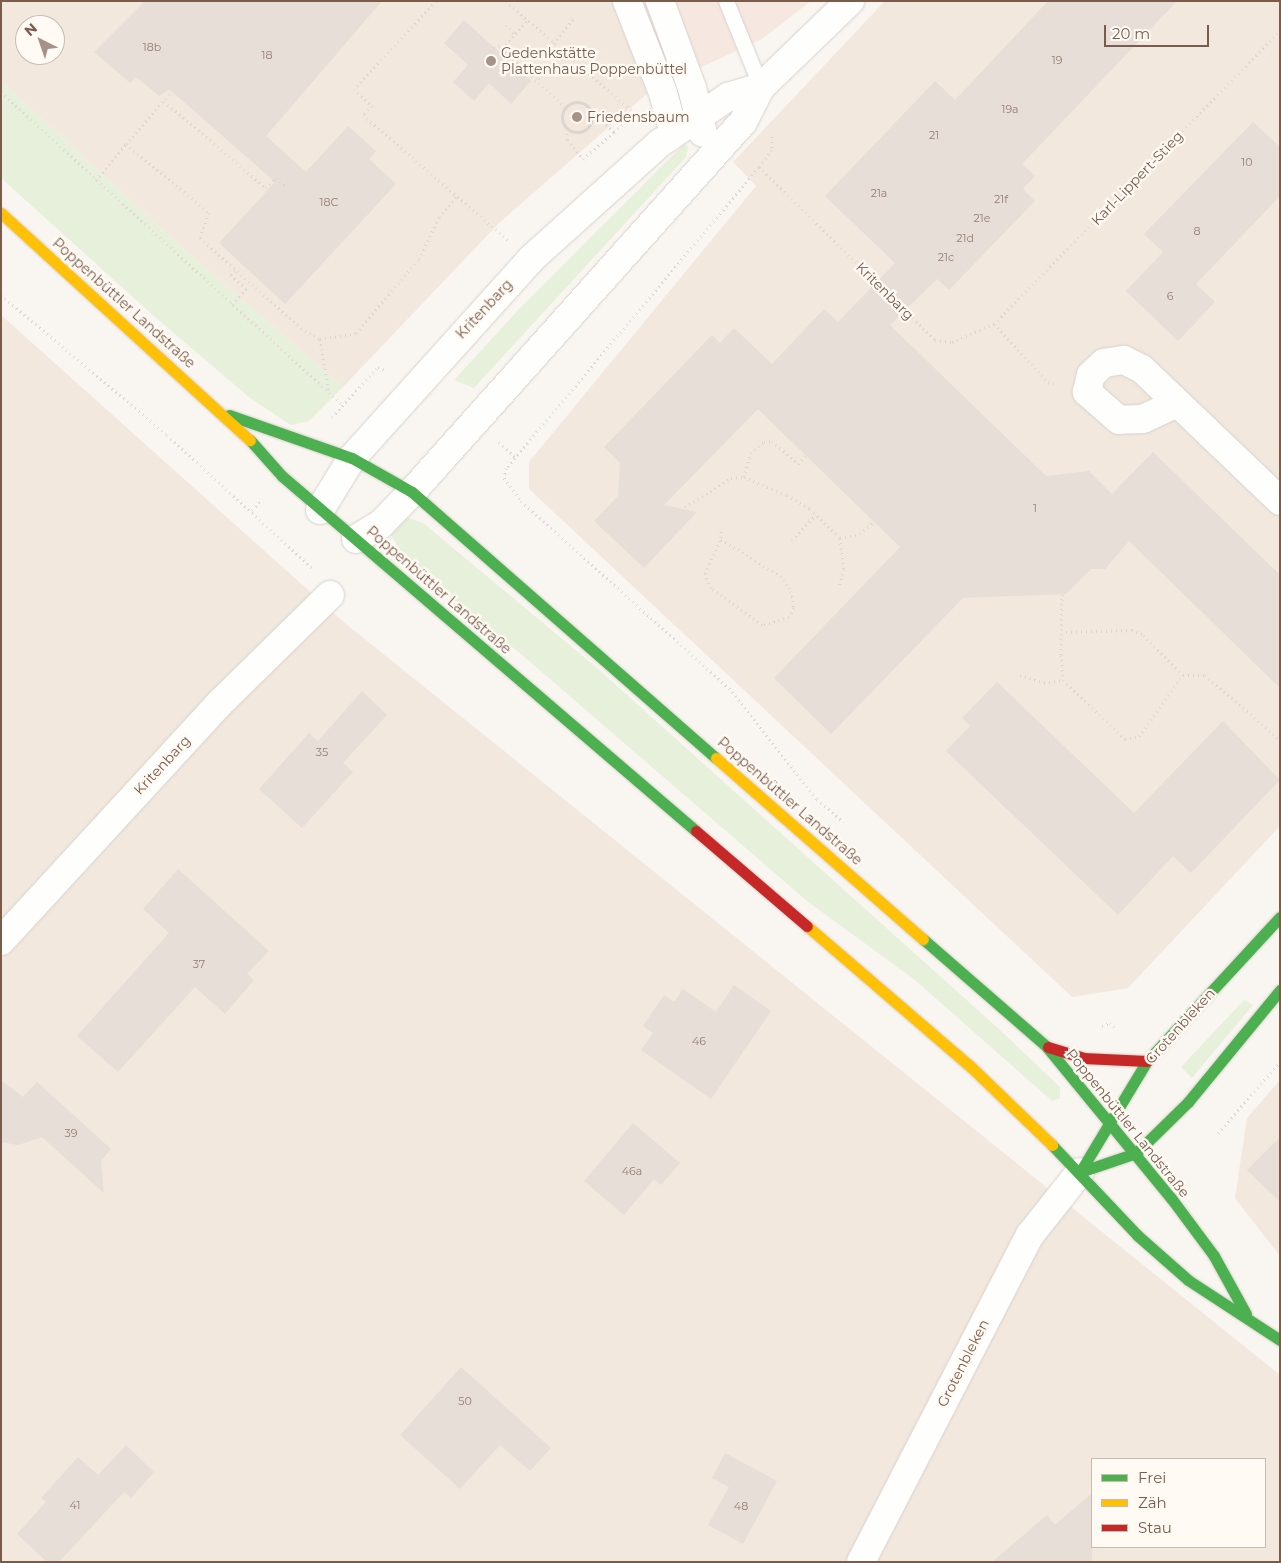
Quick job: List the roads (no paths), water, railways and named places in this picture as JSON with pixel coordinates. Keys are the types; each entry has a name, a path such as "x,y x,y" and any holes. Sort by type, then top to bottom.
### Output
{"main road":[{"name":"Poppenbüttler Landstraße","path":"1,212 227,415 266,460 320,510 356,538 970,1066 1080,1172 1137,1235 1188,1280 1246,1314 1280,1340"},
{"name":"Poppenbüttler Landstraße","path":"227,415 352,458 412,492 1046,1046 1136,1152 1214,1256 1246,1314"},
{"name":"Grotenbleken","path":"1080,1172 1147,1061 1280,917"},
{"path":"1080,1172 1136,1152 1188,1102 1280,990"},
{"path":"1046,1046 1083,1058 1147,1061"}],"street":[{"path":"627,1 663,93 667,138"},
{"path":"660,1 699,115 706,163"},
{"name":"Kritenbarg","path":"356,538 381,524 412,492 753,109 761,87 850,1"},
{"name":"Kritenbarg","path":"320,510 352,458 531,259 667,138 728,97 761,87"},
{"path":"1175,404 1143,419 1119,420 1087,392 1091,375 1104,363 1124,360 1142,369 1175,404 1280,501"},
{"name":"Kritenbarg","path":"1,941 218,705 330,595"},
{"name":"Grotenbleken","path":"861,1562 1030,1235 1080,1172"}],"lane":[{"path":"726,1 761,87"}],"place":[{"name":"Gedenkstätte Plattenhaus Poppenbüttel","path":"491,61"},
{"name":"Friedensbaum","path":"577,117"}]}
